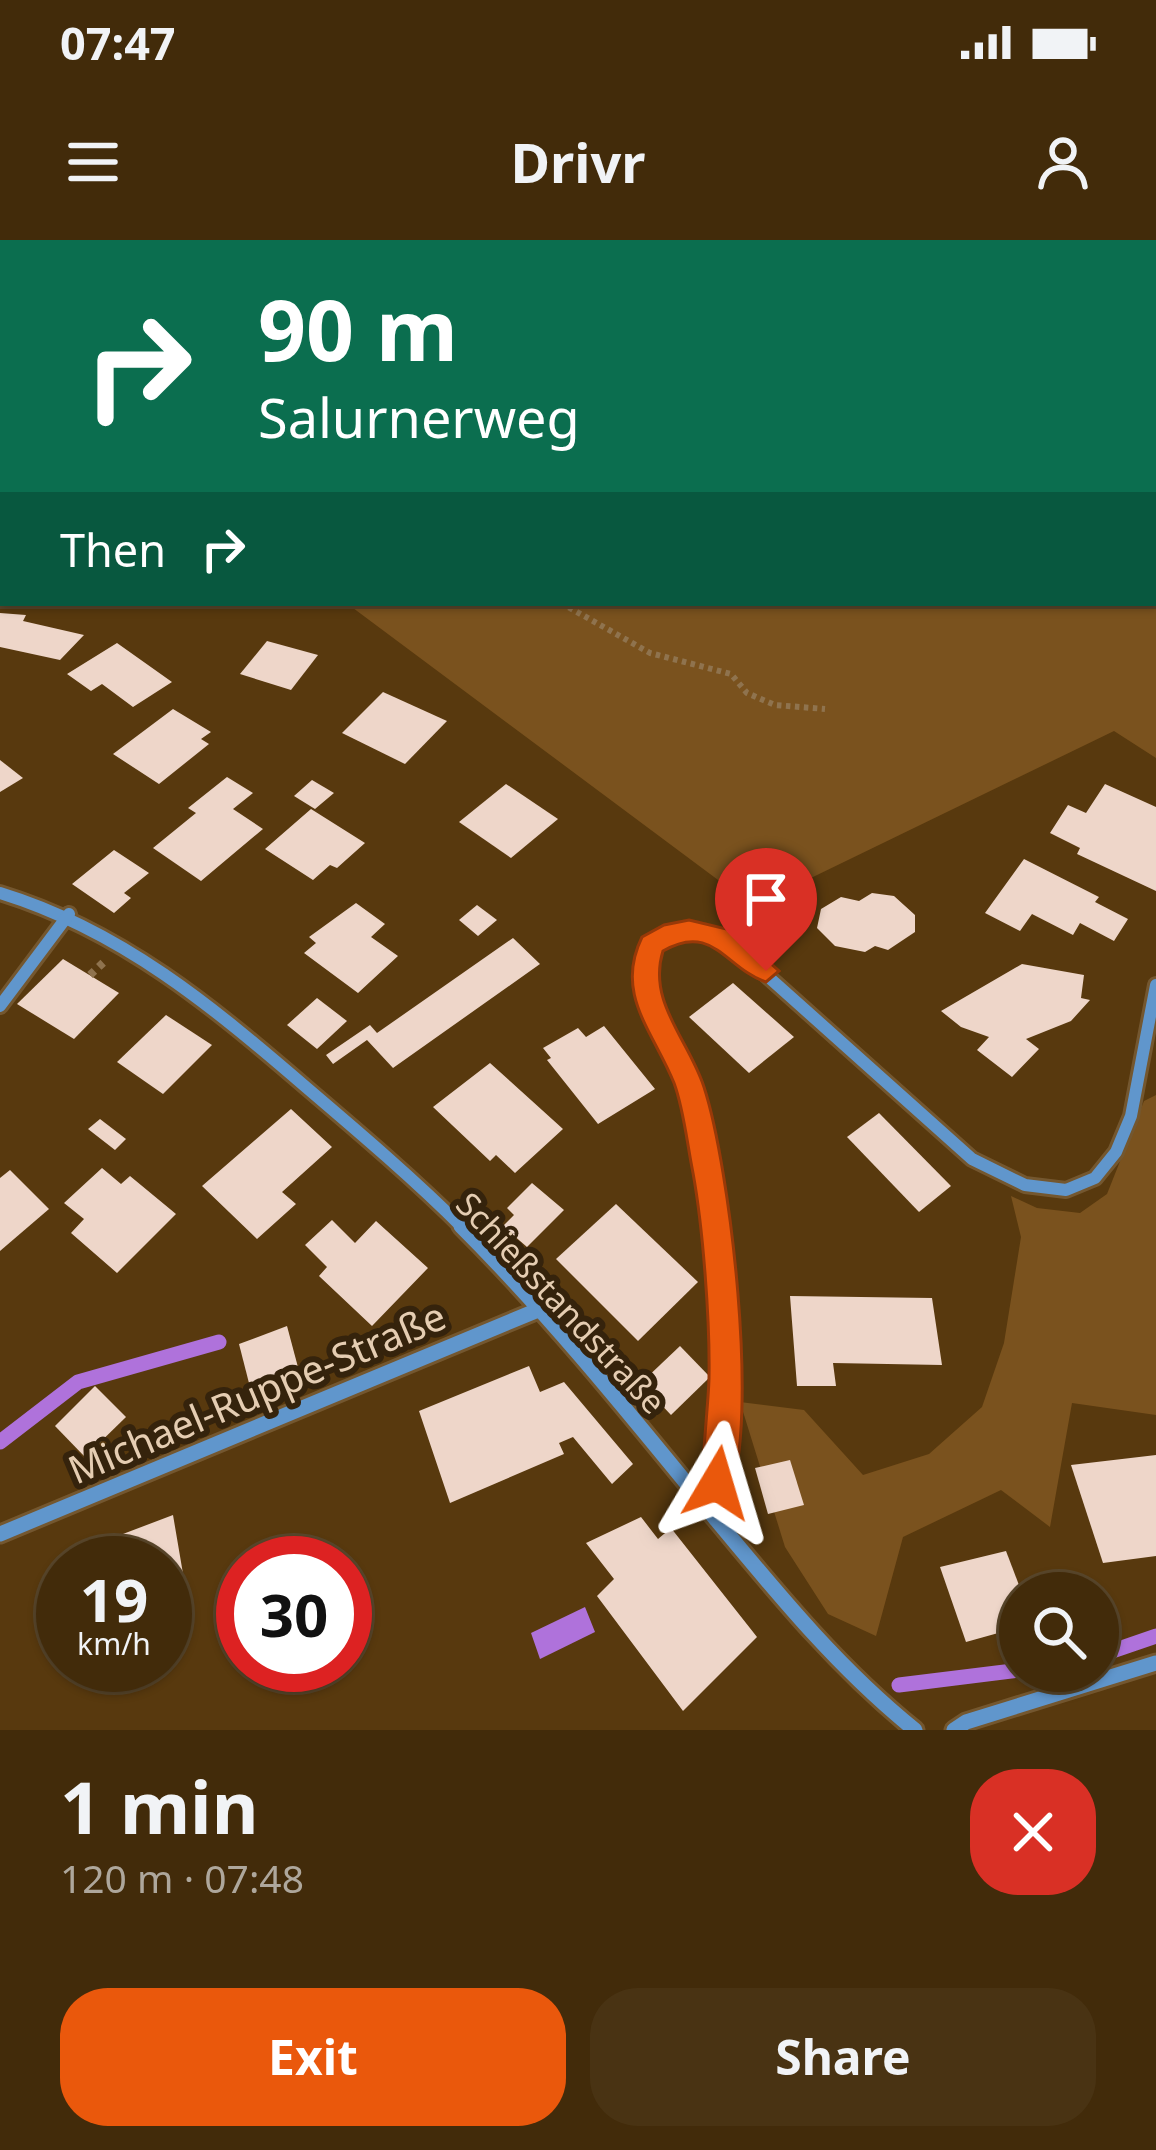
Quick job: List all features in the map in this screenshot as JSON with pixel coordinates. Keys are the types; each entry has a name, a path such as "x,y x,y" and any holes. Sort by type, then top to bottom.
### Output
{"street":[{"name":"Schießstandstraße","path":"0,893 69,914 111,936 268,1054 478,1246 864,1689 915,1730"},
{"path":"0,1006 69,914"},
{"path":"704,1507 717,1483 724,1451 726,1370 715,1221 689,1086 645,989 642,973 651,944 673,932 689,930 726,939 972,1159 1001,1177 1066,1191 1092,1185 1112,1163 1146,1057 1156,985"},
{"name":"Michael-Ruppe-Straße","path":"0,1534 538,1310"},
{"path":"954,1730 966,1722 1156,1663"}],"path":[{"path":"566,606 650,653 730,674 747,692 775,705 825,709"}],"shaded area":[{"path":"350,606 1156,606 1156,758 1114,731 753,906"},
{"path":"1156,1095 1156,1415 1072,1403 1050,1527 1001,1490 903,1537 876,1636 828,1614 785,1547 740,1402 804,1410 863,1475 929,1454 982,1407 1004,1343 1021,1237 1011,1196 1037,1208 1080,1213 1107,1194 1144,1101"},
{"path":"585,1607 595,1632 540,1659 531,1633"}],"building":[{"path":"0,613 26,615 23,621 84,635 60,660 0,647"},
{"path":"267,641 318,655 291,690 240,674"},
{"path":"117,643 172,682 133,707 102,684 91,691 67,674"},
{"path":"383,692 447,721 405,764 342,733"},
{"path":"173,709 211,732 201,739 209,744 159,784 113,754"},
{"path":"0,760 23,778 0,792"},
{"path":"227,777 253,793 233,809 263,829 201,881 153,848 196,813 188,808"},
{"path":"312,780 334,793 315,809 294,796"},
{"path":"506,784 558,819 511,858 459,822"},
{"path":"1105,784 1156,807 1156,891 1077,854 1080,848 1050,833 1068,805 1086,813"},
{"path":"311,809 365,843 337,868 330,865 313,880 265,849"},
{"path":"114,850 149,873 124,893 131,898 114,913 72,884"},
{"path":"1024,859 1099,897 1095,902 1128,919 1114,941 1080,923 1073,935 1032,914 1020,931 985,913"},
{"path":"761,881 775,913 750,918 737,886"},
{"path":"872,893 894,896 915,915 915,932 888,950 875,946 865,952 835,946 817,928 821,909 841,897 859,901"},
{"path":"356,903 385,924 371,937 398,956 358,993 304,953 316,943 309,937"},
{"path":"477,905 497,920 478,936 459,920"},
{"path":"513,938 540,964 393,1068 367,1040 333,1064 326,1055 370,1025 377,1033"},
{"path":"63,959 119,993 74,1039 17,1004"},
{"path":"1022,964 1084,975 1081,998 1090,1000 1071,1021 1026,1039 1039,1049 1012,1077 977,1050 989,1037 961,1027 941,1011"},
{"path":"733,983 794,1037 749,1073 689,1017"},
{"path":"317,998 347,1021 317,1049 287,1025"},
{"path":"166,1015 212,1045 163,1094 117,1062"},
{"path":"604,1026 655,1089 598,1124 547,1060 551,1058 543,1048 578,1028 586,1037"},
{"path":"490,1063 563,1129 515,1173 496,1155 490,1161 433,1107"},
{"path":"291,1109 332,1147 282,1192 296,1204 257,1239 202,1186"},
{"path":"879,1113 951,1186 919,1212 847,1137"},
{"path":"100,1119 126,1139 115,1150 88,1129"},
{"path":"102,1168 121,1184 130,1176 176,1214 117,1273 71,1233 84,1219 64,1203"},
{"path":"10,1170 49,1209 0,1251 0,1178"},
{"path":"532,1183 564,1210 527,1247 503,1226 514,1215 507,1208"},
{"path":"616,1204 698,1282 638,1341 556,1259"},
{"path":"332,1220 355,1243 376,1221 428,1268 372,1326 319,1276 327,1267 305,1245"},
{"path":"790,1296 932,1298 942,1365 833,1363 836,1386 797,1386"},
{"path":"287,1326 299,1371 250,1387 239,1344"},
{"path":"680,1346 710,1377 671,1415 641,1383"},
{"path":"529,1366 540,1392 564,1382 633,1464 612,1484 573,1437 559,1443 564,1454 450,1503 419,1411"},
{"path":"95,1386 126,1417 85,1457 55,1426"},
{"path":"1156,1455 1156,1556 1103,1563 1071,1465"},
{"path":"790,1460 804,1505 768,1514 755,1468"},
{"path":"173,1515 177,1536 118,1536"},
{"path":"641,1517 658,1539 671,1528 757,1637 683,1711 597,1596 614,1579 586,1543"},
{"path":"1006,1551 1014,1572 999,1572 999,1633 966,1642 940,1567"}],"waterway":[{"path":"0,1442 78,1382 219,1342"},
{"path":"1119,1649 1156,1636"},
{"path":"899,1685 999,1673"}],"route":[{"path":"717,1483 724,1451 726,1370 710,1181 689,1086 650,1006 642,973 651,944 673,932 689,930 726,939 766,971"}]}
